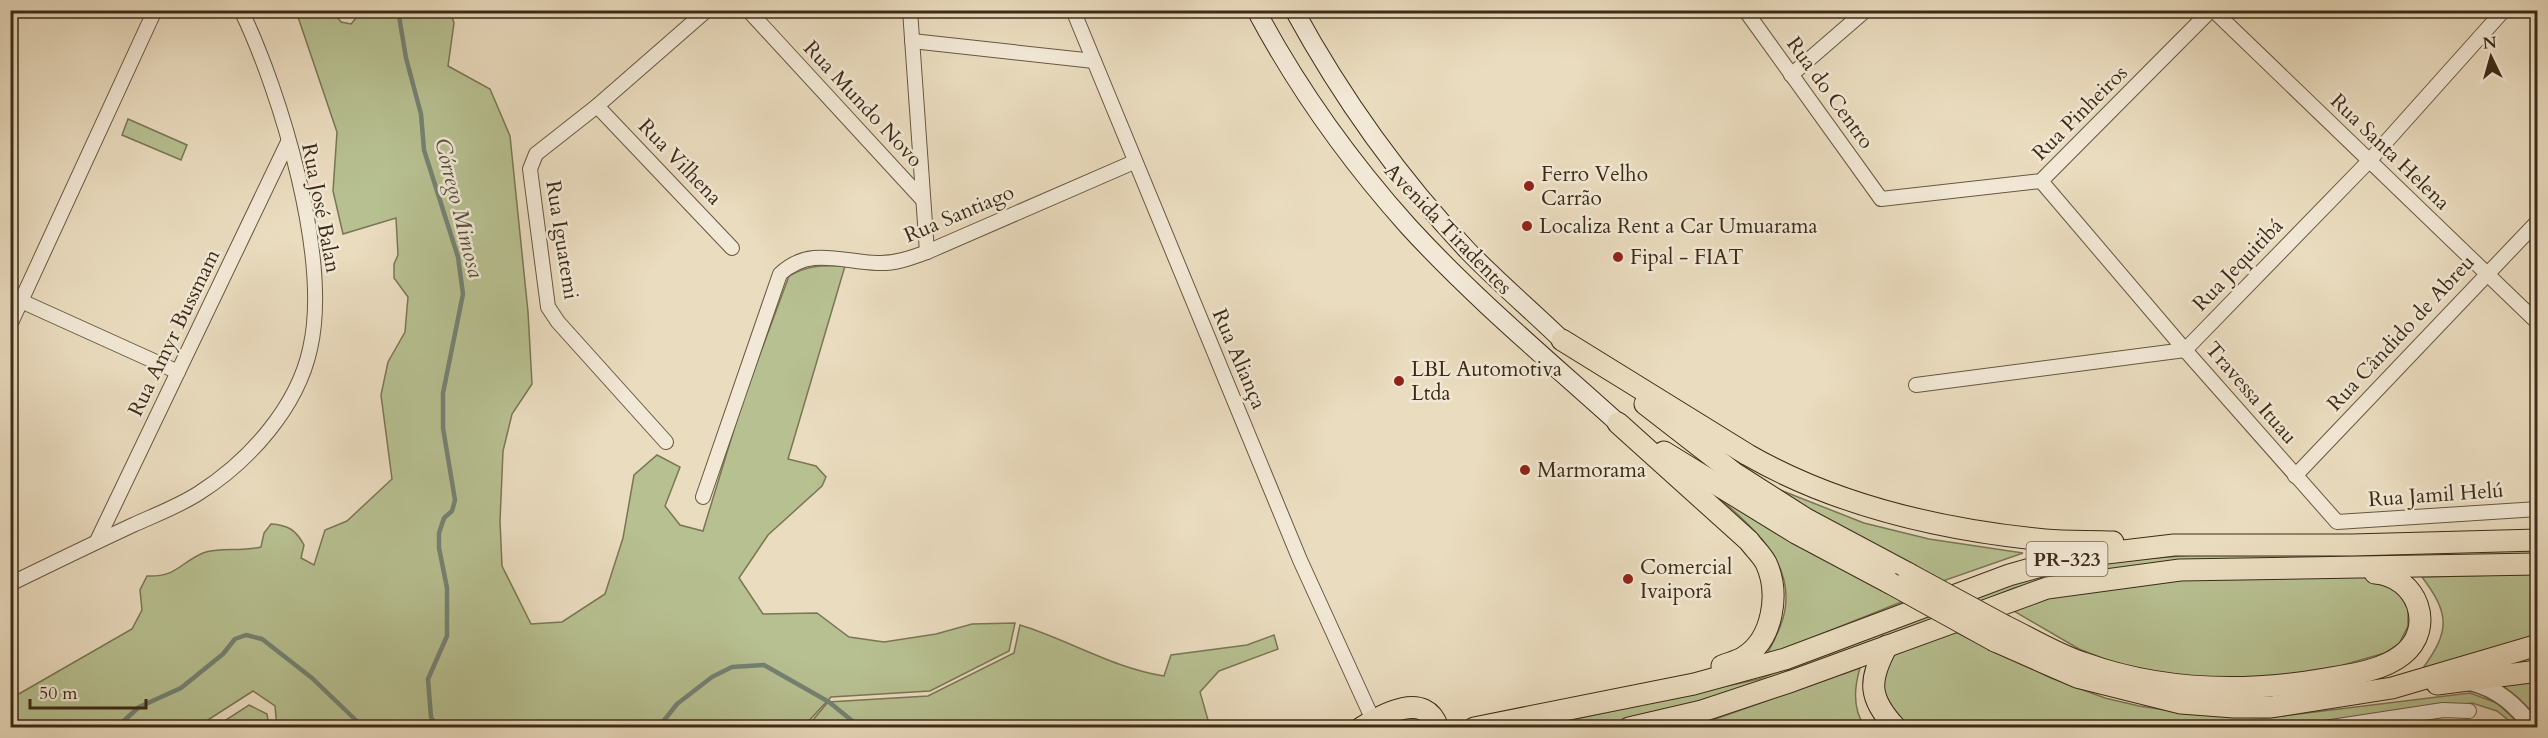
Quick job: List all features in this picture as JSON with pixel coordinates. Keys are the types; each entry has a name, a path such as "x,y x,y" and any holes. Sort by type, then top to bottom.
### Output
{"highway":[{"path":"1562,340 1778,472 1816,489 1857,503 1898,516 1993,534 2046,540 2174,546"},
{"path":"1562,340 1734,473 1806,519 1909,574 2000,634 2077,677 2181,702 2234,707 2271,707 2392,688 2538,671"},
{"path":"1618,423 1796,533 1890,583 2000,634 2082,663 2182,686 2251,687 2297,684 2346,676 2401,656 2414,644 2420,629 2420,611 2414,595 2402,582 2384,574 2300,569"},
{"path":"1618,423 1749,541 1766,563 1772,585 1774,607 1766,633 1745,657 1618,699"},
{"name":"PR-323","path":"1474,728 1694,684 1785,659 2009,575 2073,557 2174,546 2352,545 2538,540"},
{"name":"PR-323","path":"1629,728 1702,711 2047,588 2180,570 2538,564"},
{"path":"2392,688 2538,645"},
{"path":"1887,646 1873,675 1873,688 1881,712 1896,728"},
{"path":"1367,724 1396,708 1410,707 1424,710 1436,720 1438,728"}],"main road":[{"name":"Avenida Tiradentes","path":"1256,10 1286,66 1327,127 1408,226 1451,271 1618,423"},
{"name":"Avenida Tiradentes","path":"1294,10 1352,106 1423,200 1470,253 1562,340"},
{"path":"1451,271 1470,253"}],"street":[{"path":"10,325 16,298 155,10"},
{"name":"Rua José Balan","path":"10,584 198,495 249,452 273,424 301,378 313,334 315,289 310,239 288,142 253,36 241,10"},
{"name":"Rua Iguatemi","path":"666,442 558,322 548,307 544,291 530,169 536,154 597,106 707,10"},
{"name":"Rua Mundo Novo","path":"748,10 923,200"},
{"path":"910,10 927,252"},
{"name":"Rua Aliança","path":"1073,10 1367,724"},
{"name":"Rua do Centro","path":"1745,10 1881,199"},
{"path":"1791,75 1866,10"},
{"name":"Rua Santa Helena","path":"2212,10 2538,323"},
{"name":"Rua Pinheiros","path":"1881,199 2042,181 2212,10"},
{"name":"Rua Jequitibá","path":"2185,350 2369,161 2504,10"},
{"path":"912,41 1094,61"},
{"name":"Rua Vilhena","path":"597,106 732,248"},
{"name":"Rua Amyr Bussmam","path":"97,541 288,142"},
{"name":"Rua Santiago","path":"703,497 780,274 792,262 809,257 879,263 903,260 927,252 1134,162"},
{"name":"Travessa Ituau","path":"2042,181 2185,350 2337,522"},
{"name":"Rua Cândido de Abreu","path":"2295,476 2538,221"},
{"path":"16,298 178,372"},
{"path":"1916,385 2185,350"},
{"name":"Rua Jamil Helú","path":"2337,522 2538,509"},
{"path":"2463,681 2487,686 2503,694 2535,728"},
{"path":"2325,728 2444,710 2469,711"}],"green space":[{"path":"296,11 333,11 341,22 351,24 356,18 353,11 450,11 454,23 448,66 490,89 510,136 528,312 532,384 512,414 503,451 500,521 502,566 531,624 562,622 605,594 623,538 634,475 657,455 680,467 665,506 680,525 703,531 743,400 789,276 816,266 845,266 788,459 816,466 826,477 822,486 768,535 739,578 763,614 817,613 849,637 884,642 936,634 972,624 1015,623 1009,651 930,691 831,697 803,727 277,727 275,706 253,691 197,727 11,728 10,699 132,629 142,610 140,590 147,576 171,572 209,551 261,547 264,533 271,524 287,527 295,532 304,545 301,558 314,565 325,530 347,521 392,479 381,395 388,362 405,332 408,297 394,278 394,264 398,255 396,218 343,234 333,191 337,132"},
{"path":"128,119 187,145 181,160 122,135"},
{"path":"1703,484 1904,601 1766,656 1780,627 1786,604 1785,583 1778,563 1767,545 1752,529"},
{"path":"1775,488 1864,523 1929,539 2023,553 1943,581 1802,508"},
{"path":"2537,549 2537,558 2053,578 2014,588 1912,630 1692,706 1589,727 1534,728 1759,679 2011,580 2091,563 2207,554"},
{"path":"2537,574 2537,636 2423,668 2438,643 2443,622 2438,602 2422,577"},
{"path":"2239,576 2363,577 2385,583 2400,595 2408,609 2408,626 2399,644 2385,653 2322,671 2239,682 2189,680 2118,664 2079,649 2012,610 2061,592 2095,586"},
{"path":"1020,625 1127,667 1164,676 1171,655 1247,645 1274,635 1278,649 1219,671 1200,692 1210,727 807,727 828,702 928,696 1014,653"},
{"path":"1949,629 2051,678 2105,698 2139,706 2199,715 2266,718 2470,693 2497,703 2521,725 2517,727 2497,711 2472,703 2298,728 1909,728 1883,695 1884,674 1895,654"},
{"path":"1860,668 1855,698 1858,713 1865,727 1672,728 1718,718"},
{"path":"2537,680 2537,723 2519,700 2502,685"},
{"path":"249,705 267,714 269,727 215,727"}],"waterway":[{"name":"Córrego Mimosa","path":"398,10 406,58 421,114 424,150 458,257 463,294 443,393 443,428 455,500 452,511 444,518 439,533 439,548 447,588 447,636 428,679 431,717 437,728"},
{"path":"116,728 139,707 181,688 223,654 235,639 246,635 262,639 312,678 364,728"},
{"path":"658,728 677,704 712,677 732,667 764,665 829,702 861,728"},
{"path":"1028,728 1087,723 1116,728"}],"place":[{"name":"Ferro Velho Carrão","path":"1529,186"},
{"name":"Localiza Rent a Car Umuarama","path":"1527,226"},
{"name":"Fipal - FIAT","path":"1618,257"},
{"name":"LBL Automotiva Ltda","path":"1399,381"},
{"name":"Marmorama","path":"1525,470"},
{"name":"Comercial Ivaiporã","path":"1628,579"}]}
